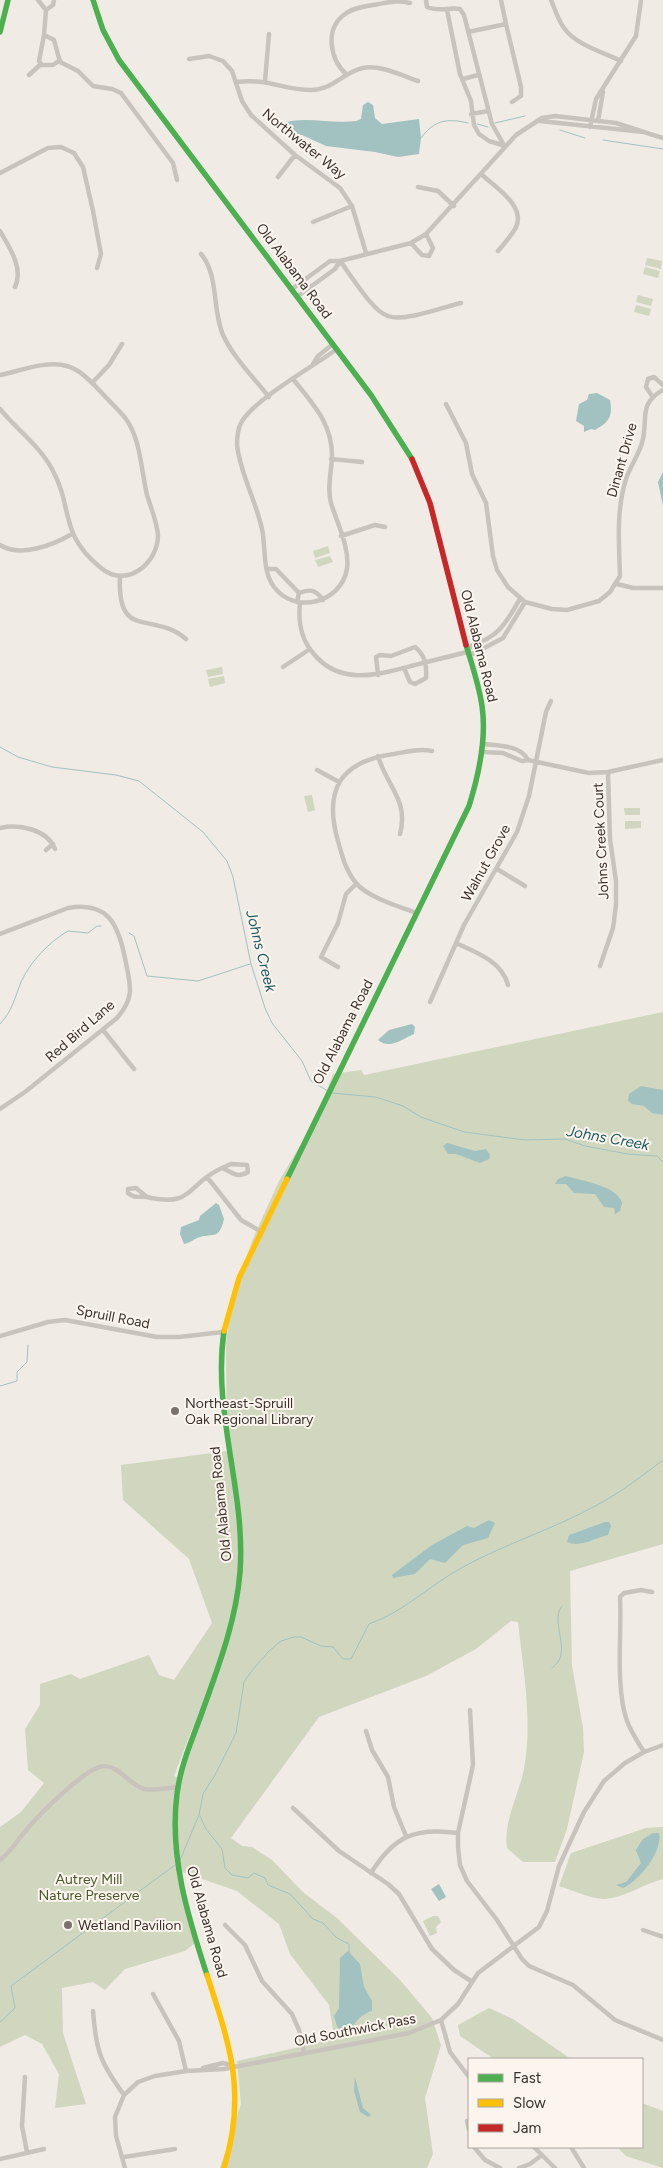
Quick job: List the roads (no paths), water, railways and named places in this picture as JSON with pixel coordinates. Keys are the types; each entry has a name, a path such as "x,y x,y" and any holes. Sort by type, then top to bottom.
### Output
{"main road":[{"path":"0,32 8,0"},
{"name":"Old Alabama Road","path":"94,0 103,30 119,60 389,419 419,470 430,503 482,705 483,752 469,806 260,1230 236,1284 224,1332 221,1384 240,1547 238,1594 227,1640 188,1752 178,1787 175,1831 179,1876 228,2039 234,2066 236,2108 230,2149 224,2168"}],"street":[{"path":"39,0 46,10 44,35 39,54 41,64"},
{"path":"46,10 53,5 54,0"},
{"path":"426,0 426,7 435,10 460,9 464,15 488,111 492,124 504,146"},
{"path":"501,0 521,87 521,96 512,102"},
{"path":"551,0 568,33 621,61"},
{"path":"590,127 594,104 636,36 641,0"},
{"path":"347,75 338,64 332,51 332,37 337,24 346,13 363,7 394,1 410,3"},
{"path":"447,10 463,79 469,91 474,125 480,134 489,141 504,146"},
{"path":"330,20 337,24"},
{"path":"468,32 506,24"},
{"path":"265,81 269,34"},
{"path":"44,35 54,40 60,60 78,71 93,86 112,89 121,93 173,162 177,180"},
{"name":"Northwater Way","path":"189,59 201,56 217,57 229,66 242,101 251,116 295,155 340,188 352,206 366,253"},
{"path":"41,64 47,66 60,60"},
{"path":"29,75 41,64"},
{"path":"236,82 265,81 312,90 327,88 347,75 363,68 376,68 418,82"},
{"path":"463,79 478,75"},
{"path":"598,128 603,90"},
{"path":"472,114 488,111"},
{"path":"292,289 330,261 340,261 411,243 426,234 454,206 504,146 526,128 539,121 555,116 623,124 663,138"},
{"path":"539,121 648,133"},
{"path":"0,173 48,148 62,147 74,153 83,167 102,254 97,268"},
{"path":"278,177 295,155"},
{"path":"481,174 512,203 518,213 516,228 498,251"},
{"path":"418,187 438,191 454,206"},
{"path":"313,222 352,206"},
{"path":"0,231 16,262 18,277 15,287"},
{"path":"411,243 422,256 429,256 433,248 426,234"},
{"path":"201,254 210,267 217,314 224,336 269,397"},
{"path":"298,296 335,269 340,261"},
{"path":"340,261 377,308 388,316 401,317 462,304"},
{"path":"92,383 109,365 122,344"},
{"path":"293,379 315,407 327,427 331,440 330,496 347,561 344,578 335,592 323,600 298,603 281,595 274,587 267,569 262,527 237,442 243,420 252,410 269,397 293,379 312,365 318,356 335,347"},
{"path":"0,376 58,365 76,370 92,383 126,419 133,431 157,530 156,547 147,564 135,573 120,576 111,575 100,568 72,534 58,483 52,469 41,452 0,408"},
{"name":"Dinant Drive","path":"617,584 620,576 618,522 624,490 642,444 647,402 652,396 646,387 648,379 656,378 663,385"},
{"path":"652,396 663,390"},
{"path":"446,404 466,443 472,474 486,503 497,570 508,587 520,599 552,609 567,610 599,601 617,584 633,588 663,588"},
{"path":"332,459 362,462"},
{"path":"341,536 375,526 385,527"},
{"path":"0,545 13,550 21,550 49,545 72,534"},
{"path":"267,569 276,569 299,593 300,627 310,649 326,666 338,672 360,676 378,674 467,652 473,654 503,638 526,602"},
{"path":"120,576 121,603 130,618 138,622 170,628 186,639"},
{"path":"299,593 310,589 318,592 323,600"},
{"path":"467,652 471,646 483,642 500,630 520,599"},
{"path":"483,642 486,648"},
{"path":"378,674 376,657 380,654 391,656 415,647 426,662 426,678 415,684 410,682 404,668"},
{"path":"282,667 310,649"},
{"name":"Walnut Grove","path":"430,1002 456,943 522,820 546,712 551,701"},
{"path":"484,744 514,748 528,760"},
{"path":"417,913 394,904 356,884 344,864 332,823 333,798 340,782 356,764 378,756 423,750 432,751"},
{"path":"483,752 503,753 522,762 528,760 581,772 608,772 663,760"},
{"path":"378,756 384,775 404,811 400,834"},
{"path":"317,770 340,782"},
{"name":"Johns Creek Court","path":"600,966 613,928 616,905 616,881 610,839 608,772"},
{"path":"0,828 15,826 40,833 53,844 55,849"},
{"path":"46,850 53,844"},
{"path":"497,869 525,886"},
{"path":"338,968 321,957 338,924 346,894 356,884"},
{"name":"Red Bird Lane","path":"0,934 53,912 79,906 100,911 109,916 116,925 122,942 131,992 124,1010 103,1030 26,1092 0,1109"},
{"path":"456,943 488,958 503,974 508,984"},
{"path":"103,1030 134,1069"},
{"path":"147,1197 158,1201 177,1200 222,1168 241,1163 247,1165 248,1172 242,1176 234,1175 222,1168"},
{"path":"207,1177 241,1220 260,1230"},
{"name":"Spruill Road","path":"0,1336 48,1322 65,1320 157,1337 179,1337 224,1332"},
{"path":"644,1752 630,1727 625,1712 620,1658 621,1595 641,1590 652,1592"},
{"path":"470,1710 473,1765 458,1833 459,1858 466,1881 497,1920 529,1966 573,1985 608,2016 662,2038"},
{"path":"366,1731 372,1750 388,1776 394,1807 406,1836"},
{"name":"Old Southwick Pass","path":"124,2094 138,2082 147,2078 202,2069 223,2063 234,2066 408,2032 441,2020 458,2004 471,1981 487,1964 534,1933 543,1920 559,1866 594,1794 613,1772 644,1752 663,1745"},
{"path":"0,1860 38,1816 68,1788 97,1767 111,1768 144,1789 178,1787"},
{"path":"293,1808 339,1852 399,1894 438,1956 471,1981"},
{"path":"371,1873 387,1850 406,1836 432,1830 458,1833"},
{"path":"225,1925 245,1945 262,1981 292,2014 299,2030 304,2052"},
{"path":"643,1930 663,1937"},
{"path":"153,1994 179,2041 186,2071"},
{"path":"93,2011 95,2039 104,2068 124,2094 115,2125 124,2156 125,2168"},
{"path":"441,2020 450,2052 468,2076"},
{"path":"25,2077 22,2126 28,2152"},
{"path":"467,2121 468,2126"},
{"path":"475,2148 485,2160 500,2168"},
{"path":"535,2148 554,2168"},
{"path":"572,2148 584,2168"},
{"path":"0,2159 44,2149"},
{"path":"124,2156 175,2149"},
{"path":"519,2168 530,2164 542,2155"}],"water":[{"path":"368,102 373,105 375,118 382,124 419,119 421,138 419,154 398,157 326,146 302,135 284,133 279,124 298,120 356,121 361,119 363,105"},
{"path":"597,393 610,400 611,411 609,418 595,430 591,429 584,432 584,426 576,421 579,404 587,400 589,394"},
{"path":"663,472 663,506 658,482"},
{"path":"412,1024 415,1027 414,1034 400,1041 387,1044 378,1040 389,1030"},
{"path":"641,1086 663,1090 663,1115 652,1113 644,1106 632,1104 628,1101 629,1094"},
{"path":"447,1143 475,1151 486,1149 490,1155 489,1159 480,1163 456,1154 448,1154 443,1146"},
{"path":"566,1176 598,1185 613,1192 622,1203 620,1211 615,1214 614,1208 604,1207 595,1194 574,1193 566,1184 555,1184 558,1179"},
{"path":"216,1203 219,1205 224,1219 218,1233 200,1237 184,1244 180,1234 181,1227 199,1220 200,1216"},
{"path":"489,1520 495,1523 488,1538 463,1545 445,1563 430,1559 415,1574 393,1578 392,1575 432,1545 467,1526 474,1528"},
{"path":"609,1522 611,1526 608,1535 577,1544 567,1542 569,1535"},
{"path":"653,1833 659,1833 659,1841 657,1849 648,1865 636,1880 629,1885 623,1888 616,1885 626,1882 641,1863 636,1850 643,1839"},
{"path":"439,1884 446,1897 439,1901 431,1889"},
{"path":"348,1951 360,1964 364,1987 372,2001 372,2011 356,2022 350,2030 347,2039 337,2026 334,2016 339,2008 340,1958"},
{"path":"355,2077 363,2108 371,2115 368,2117 360,2112 354,2091"}],"waterway":[{"path":"495,123 525,116"},
{"path":"421,138 431,127 442,122 468,123"},
{"path":"477,124 488,127"},
{"path":"560,130 585,138"},
{"path":"603,140 663,149"},
{"name":"Johns Creek","path":"0,747 18,757 52,767 116,775 139,781 203,832 227,861 233,877 251,964 265,1008 272,1023 302,1061 311,1081 328,1091"},
{"path":"0,1024 10,1009 25,975 47,947 68,931 88,933 97,926 101,926"},
{"path":"129,933 134,936 147,976 198,981 250,964"},
{"name":"Johns Creek","path":"331,1093 376,1097 403,1106 421,1117 464,1132 525,1140 565,1139 585,1146 628,1154 657,1156 663,1162"},
{"path":"0,1386 17,1381 17,1372 27,1362 28,1345"},
{"path":"180,1860 199,1815 203,1794 215,1775 236,1733 244,1682 268,1652 281,1641 301,1637 321,1646 333,1647 343,1659 351,1659 369,1624 406,1605 463,1567 581,1514 631,1484 663,1460"},
{"path":"552,1668 559,1661 561,1652 558,1617 562,1606"},
{"path":"200,1816 206,1829 222,1849 225,1868 232,1875 248,1878 254,1873 265,1878 268,1885 290,1894 313,1919 323,1923 337,1938 349,1944 349,1952"},
{"path":"0,2022 15,2008 11,1986 175,1865"}],"place":[{"name":"Northeast-Spruill Oak Regional Library","path":"175,1411"},
{"name":"Wetland Pavilion","path":"68,1925"}],"park label":[{"name":"Autrey Mill Nature Preserve","path":"89,1888"}]}
